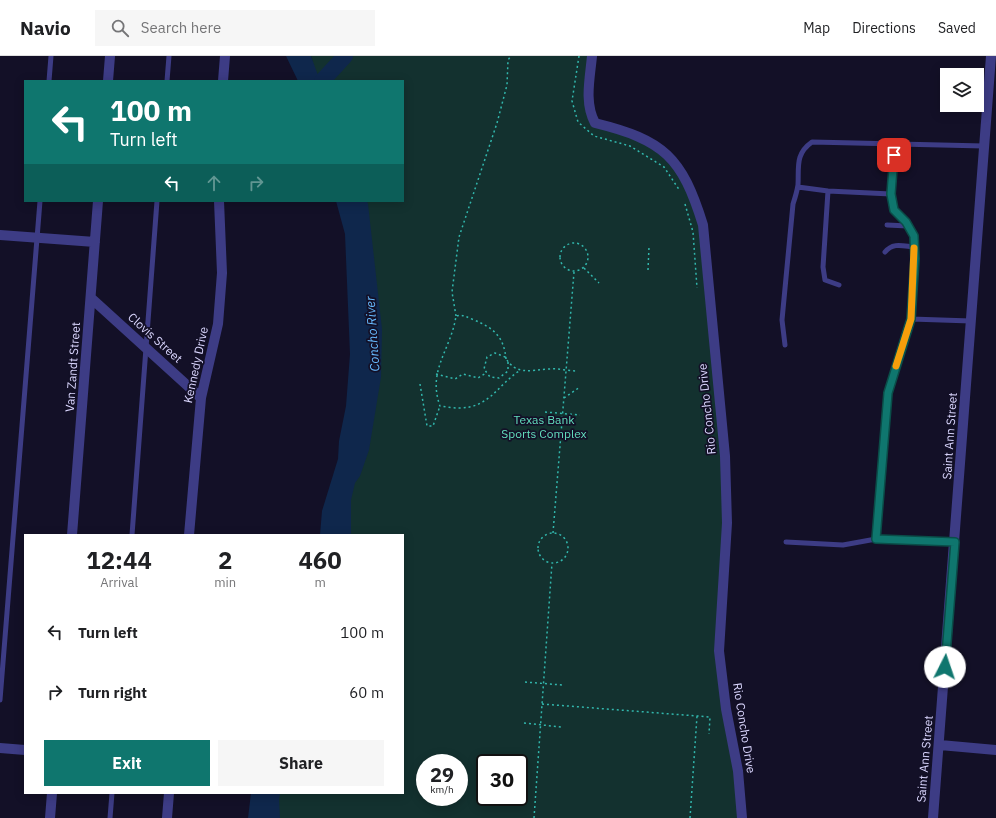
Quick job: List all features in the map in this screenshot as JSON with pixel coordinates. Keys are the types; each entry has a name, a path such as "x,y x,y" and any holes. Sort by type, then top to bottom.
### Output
{"street":[{"path":"108,80 110,56"},
{"path":"223,80 225,56"},
{"name":"Rio Concho Drive","path":"592,56 588,98 590,115 595,123 626,131 658,146 680,168 694,195 703,225 725,456 727,523 719,651 726,709 738,771 742,818"},
{"name":"Saint Ann Street","path":"933,818 940,745 991,56"},
{"name":"Van Zandt Street","path":"72,534 98,202"},
{"name":"Kennedy Drive","path":"189,534 200,398 218,324 222,273 219,202"},
{"path":"0,235 95,242"},
{"name":"Clovis Street","path":"91,298 200,398"},
{"path":"940,745 996,750"},
{"path":"0,748 24,750"},
{"path":"50,818 52,794"},
{"path":"167,818 169,794"}],"lane":[{"path":"49,80 51,56"},
{"path":"167,80 169,56"},
{"path":"785,345 782,320 793,204 798,187 799,159 804,147 812,142 895,142 984,146"},
{"path":"876,539 888,393 911,319 914,236 908,226 894,210 891,194 895,142"},
{"path":"798,187 828,191 891,194"},
{"path":"828,191 823,267 825,280 839,285"},
{"path":"0,700 40,202"},
{"path":"132,534 158,202"},
{"path":"887,224 908,226"},
{"path":"885,252 889,247 894,245 914,247"},
{"path":"911,319 971,321"},
{"path":"786,542 842,545 876,539 955,542"},
{"path":"110,818 112,794"}],"path":[{"path":"420,384 427,426 433,426 440,406 435,394 436,374 456,316 452,292 459,237 508,86 508,60 511,56"},
{"path":"578,56 572,101 578,122 594,136 630,146 664,167 682,195"},
{"path":"685,202 693,232 697,288"},
{"path":"577,243 586,249 588,261 584,268 574,272 565,269 560,261 562,250 570,244 577,243"},
{"path":"648,270 650,247"},
{"path":"584,268 599,283"},
{"path":"553,533 574,272"},
{"path":"456,316 461,315 485,324 498,335 505,347 506,359"},
{"path":"486,373 485,361 491,355 499,354 519,371"},
{"path":"486,373 494,378 502,377 508,371 508,362"},
{"path":"440,406 458,408 478,404 490,399 506,380 519,371 549,369 577,371"},
{"path":"436,374 455,379 463,374 478,378 486,373"},
{"path":"502,377 506,380"},
{"path":"564,398 580,387"},
{"path":"545,412 580,415"},
{"path":"553,533 558,534 566,540 568,551 563,560 552,563 544,560 539,553 538,547 542,538 553,533"},
{"path":"534,818 552,563"},
{"path":"525,682 562,685"},
{"path":"542,704 710,717 709,734"},
{"path":"690,818 697,716"},
{"path":"524,723 561,727"}],"green space":[{"name":"Texas Bank Sports Complex","path":"311,56 592,56 588,98 595,123 625,131 680,168 703,225 725,456 719,651 742,818 260,818 262,794 404,794 404,534 336,534 354,475 353,202 404,202 404,80 318,80"}],"water":[{"path":"286,56 311,56 320,80 298,80"},
{"path":"336,202 367,202 382,329 381,377 369,450 360,476 355,483 351,500 351,534 320,534 322,511 338,459 339,441 346,406 350,354 345,234"},
{"path":"251,794 280,794 280,818 248,818"}],"waterway":[{"name":"Concho River","path":"323,80 345,56"}],"slow traffic":[{"path":"896,366 911,319 915,259 914,248"}],"route":[{"path":"894,155 891,194 894,210 906,222 914,236 915,259 911,319 888,393 876,539 955,542 945,667"}]}
